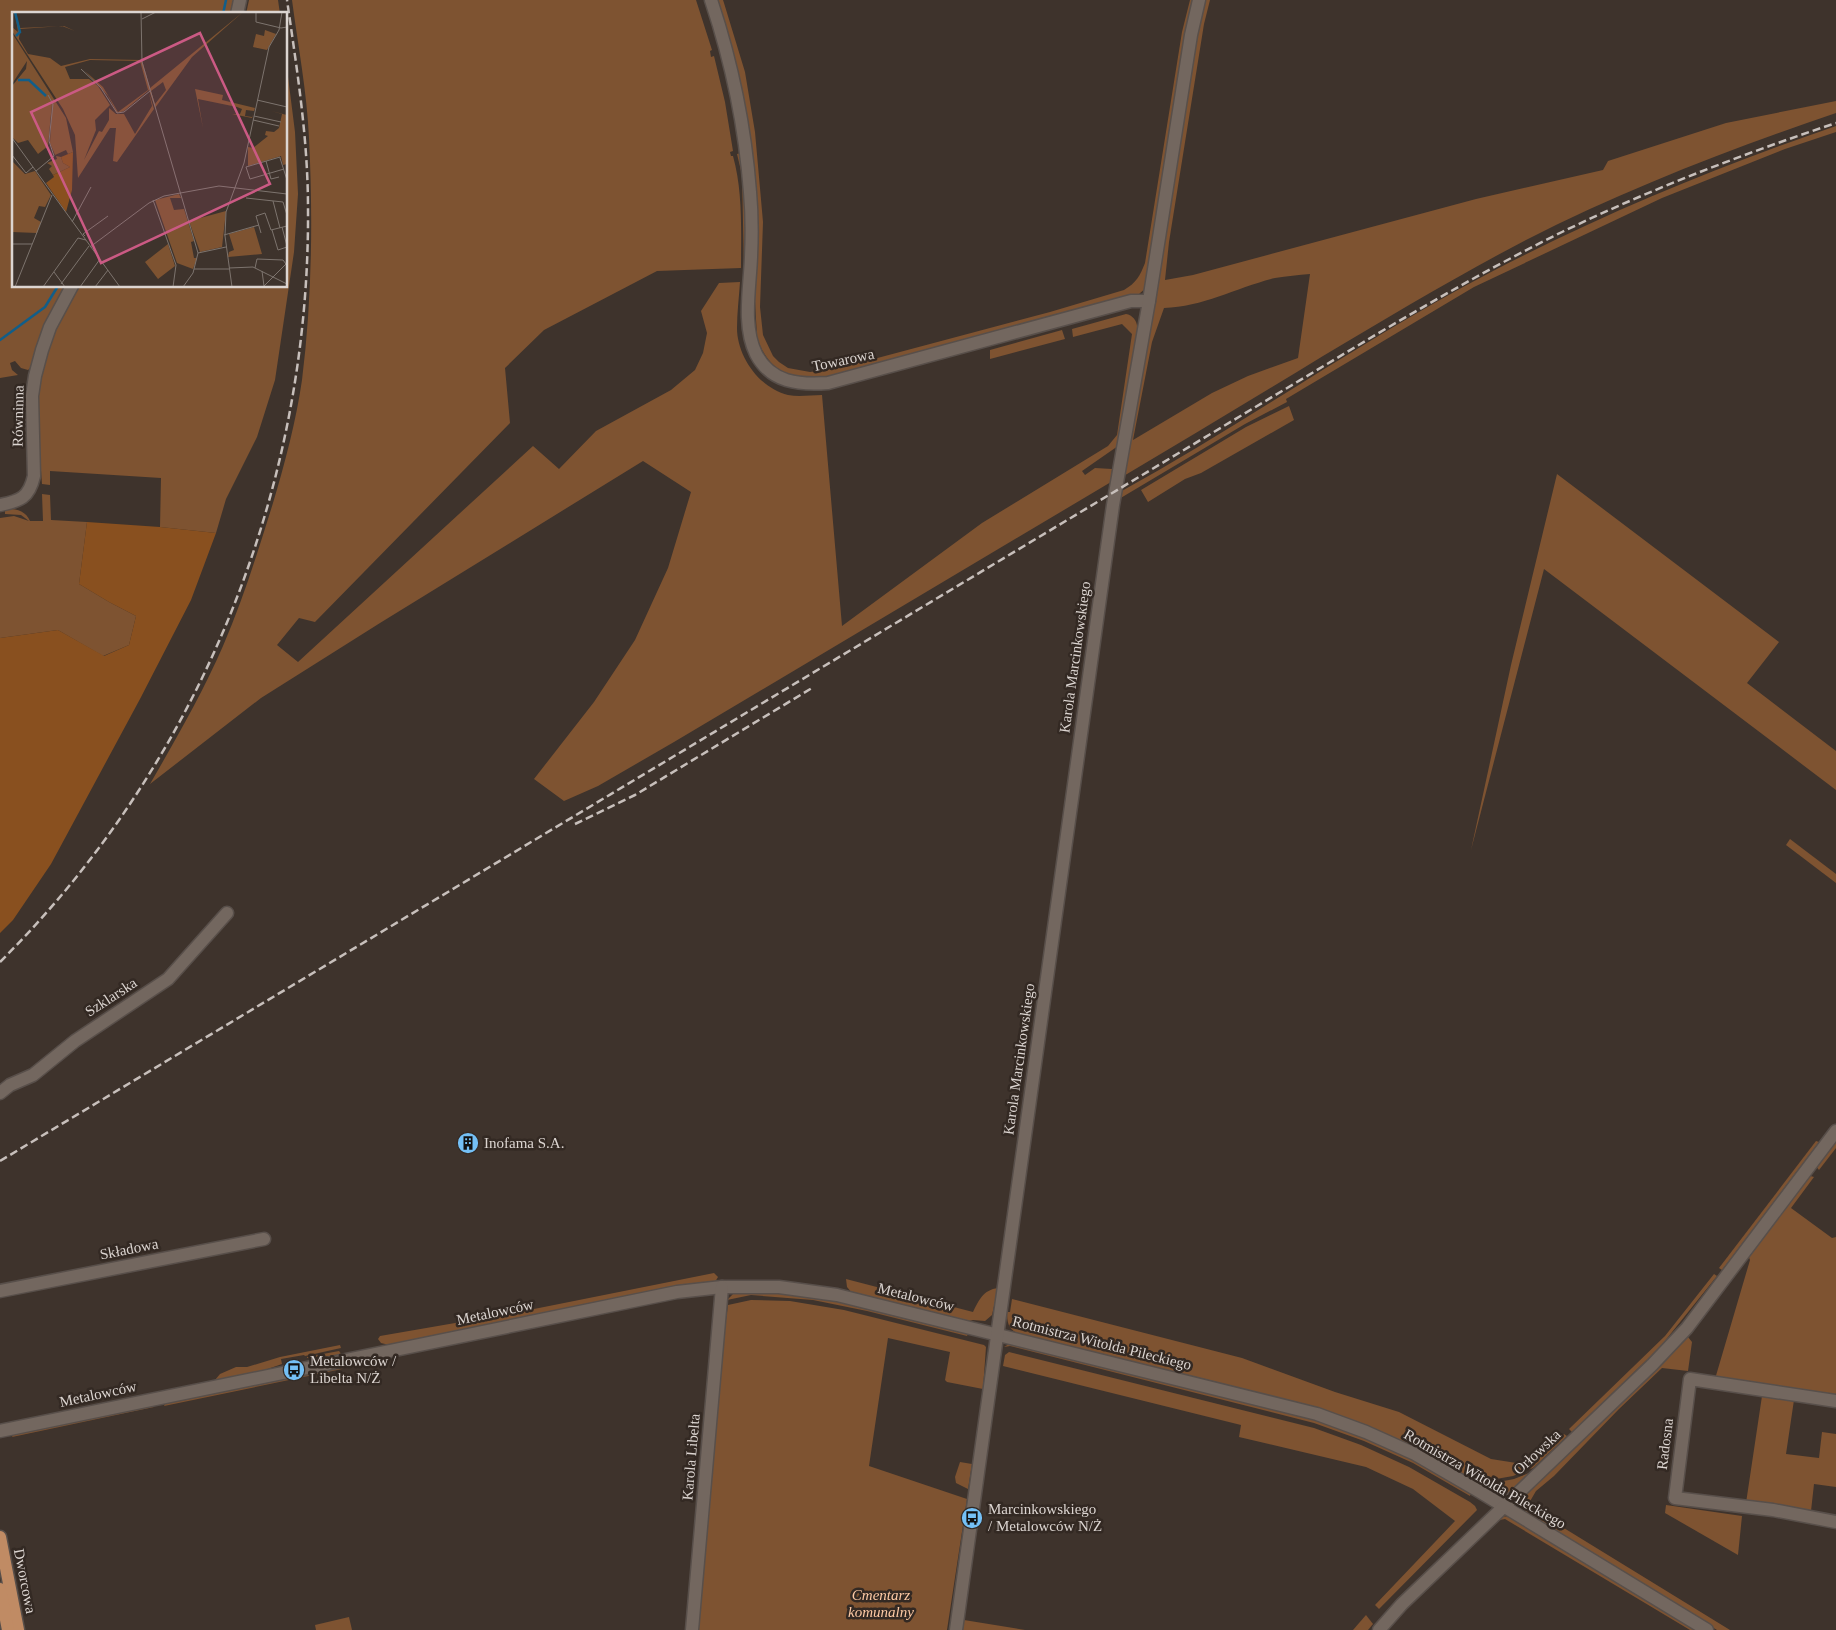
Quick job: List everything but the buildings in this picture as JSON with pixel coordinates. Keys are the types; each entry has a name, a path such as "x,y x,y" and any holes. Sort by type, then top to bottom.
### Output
{"main road":[{"name":"Dworcowa","path":"0,1538 2,1590 8,1630"},
{"name":"Dworcowa","path":"2,1590 18,1630"}],"street":[{"name":"Towarowa","path":"711,0 733,74 748,161 752,224 750,337 760,360 776,376 792,382 805,384 828,383 1131,301 1149,301"},
{"name":"Karola Marcinkowskiego","path":"956,1630 1115,492 1149,301 1191,35 1199,0"},
{"name":"Równinna","path":"0,505 17,501 26,495 32,487 34,476 32,396 35,376 50,327 71,288"},
{"name":"Szklarska","path":"0,1092 10,1085 33,1076 75,1041 168,979 227,913"},
{"name":"Orłowska","path":"1379,1630 1402,1604 1652,1365 1686,1328 1836,1131"},
{"name":"Składowa","path":"0,1291 264,1239"},
{"name":"Metalowców","path":"0,1431 663,1294 722,1287 780,1287 828,1293 998,1334"},
{"name":"Karola Libelta","path":"692,1630 722,1287"},
{"name":"Rotmistrza Witolda Pileckiego","path":"998,1334 1317,1414 1366,1432 1415,1454 1708,1630"},
{"name":"Radosna","path":"1836,1400 1690,1379 1674,1498 1774,1510 1836,1522"}],"green space":[{"path":"0,0 235,0 232,12 12,12 12,288 65,288 45,325 31,367 28,370 21,368 15,361 10,363 12,370 18,375 0,378"},
{"path":"249,0 278,0 280,12 246,12"},
{"path":"292,0 696,0 712,50 710,51 711,57 714,56 725,102 733,151 730,152 731,156 733,156 740,197 741,225 741,268 657,271 544,330 505,368 510,423 315,622 299,618 277,645 298,662 533,446 559,469 596,431 671,390 695,370 703,353 707,333 701,311 719,283 740,282 737,322 738,339 745,360 759,378 768,386 788,395 822,395 842,626 982,523 1108,446 1117,435 1132,334 1122,324 1073,337 1072,329 1126,314 1134,319 1139,330 1118,446 1082,471 1085,475 1095,468 1112,469 1111,482 674,742 598,786 564,801 534,779 594,702 635,640 668,568 691,492 643,461 261,698 150,784 206,681 237,611 277,488 290,442 300,395 310,289 311,198 306,104"},
{"path":"717,0 723,0 745,72 755,132 763,222 760,307 763,335 773,356 779,362 788,368 810,372 840,368 1050,312 1124,290 1132,285 1145,263 1182,32 1190,0 1196,0 1147,287 1139,294 839,375 812,378 800,377 779,369 770,362 757,337 744,103 731,44"},
{"path":"1203,0 1210,0 1204,24 1169,242 1165,280 1193,275 1476,199 1603,170 1608,161 1726,123 1836,101 1836,113 1679,171 1564,221 1526,240 1398,311 1122,477 1198,16","holes":["1310,274 1298,358 1248,376 1212,393 1133,440 1152,342 1164,308 1193,304 1275,278"]},
{"path":"288,77 295,132 298,194 294,252 275,380 257,437 226,499 216,533 160,527 161,478 50,471 50,485 42,484 38,418 40,381 52,339 79,288 288,288"},
{"path":"1836,126 1836,132 1785,149 1662,198 1474,287 1286,399 1287,402 1245,424 1119,499 1120,492 1399,324 1493,271 1619,210 1748,158"},
{"path":"741,153 747,226 744,270 742,175 737,154"},
{"path":"1062,330 1065,339 990,359 990,350"},
{"path":"1289,406 1294,420 1201,473 1185,479 1148,502 1141,490 1246,427"},
{"path":"1557,474 1779,642 1747,683 1836,751 1836,790 1544,569 1471,850 1511,665"},
{"path":"42,494 50,495 51,520 87,522 79,584 136,616 129,645 103,656 58,630 0,638 0,518 14,516 29,521 21,515 5,514 5,509 13,509 23,513 30,521 43,521"},
{"path":"1790,839 1836,874 1836,883 1786,845"},
{"path":"1836,1139 1836,1148 1819,1170 1815,1165"},
{"path":"1816,1141 1819,1142 1722,1270 1719,1268"},
{"path":"1807,1175 1814,1177 1791,1208 1832,1238 1836,1237 1836,1395 1715,1379 1750,1260 1748,1255"},
{"path":"714,1273 718,1277 715,1282 389,1345 381,1343 378,1339 380,1336 524,1311"},
{"path":"1714,1274 1717,1276 1660,1347 1572,1432 1569,1429 1665,1336"},
{"path":"846,1279 973,1312 985,1293 998,1288 992,1315 985,1321 969,1321 852,1293 847,1287"},
{"path":"770,1292 814,1296 969,1332 967,1336 867,1311 813,1300 751,1295 727,1300 734,1293"},
{"path":"1012,1299 1242,1358 1335,1392 1399,1412 1491,1459 1530,1465 1564,1434 1567,1436 1533,1468 1513,1476 1479,1482 1477,1484 1310,1407 1017,1333 1010,1327 1007,1319 1007,1312 1010,1312"},
{"name":"Cmentarz komunalny","path":"751,1300 790,1301 844,1310 986,1347 983,1389 945,1380 950,1352 888,1338 869,1466 967,1499 947,1630 698,1630 728,1305"},
{"path":"1684,1337 1688,1337 1692,1342 1688,1371 1662,1368 1554,1476 1536,1491 1529,1503 1537,1511 1559,1525 1730,1630 1717,1630 1528,1515 1521,1506 1523,1494"},
{"path":"1009,1344 1315,1418 1365,1436 1414,1459 1471,1492 1470,1496 1413,1463 1364,1441 1314,1423 1010,1346 1004,1347"},
{"path":"340,1345 341,1348 281,1359 282,1364 259,1372 215,1380 220,1374 236,1367 247,1367 280,1357"},
{"path":"339,1351 342,1355 307,1358 307,1357"},
{"path":"1009,1352 1314,1428 1361,1445 1409,1467 1470,1502 1477,1510 1379,1609 1375,1605 1455,1521 1413,1489 1366,1467 1239,1437 1241,1425 1003,1366 1005,1355"},
{"path":"344,1365 342,1369 164,1406 166,1402"},
{"path":"1762,1396 1794,1400 1786,1454 1819,1458 1822,1432 1836,1434 1836,1487 1814,1484 1811,1511 1746,1503"},
{"path":"152,1405 154,1407 12,1437 14,1433"},
{"path":"960,1462 972,1464 968,1489 956,1483 955,1477"},
{"path":"1534,1471 1509,1495 1498,1496 1482,1487 1483,1485 1514,1479"},
{"path":"1666,1505 1742,1516 1738,1555 1665,1513"},
{"path":"1501,1516 1511,1517 1698,1630 1690,1630 1505,1519 1494,1521"},
{"path":"1366,1615 1373,1624 1368,1630 1353,1630"},
{"path":"349,1617 352,1630 316,1630 315,1625"},
{"path":"964,1620 1025,1630 962,1630"}],"shaded area":[{"path":"87,522 216,533 191,600 51,864 13,920 0,933 0,638 58,630 104,656 129,645 136,616 79,584"}],"waterway":[{"path":"223,12 226,0"},
{"path":"0,340 45,307 57,288"}],"railway":[{"path":"0,962 70,884 132,800 185,711 229,617 264,519 289,417 304,314 308,183 301,104 287,0"},
{"path":"0,1161 1446,294 1538,244 1629,201 1766,147 1836,123"},
{"path":"575,824 635,795 812,688"}],"place":[{"name":"Inofama S.A.","path":"468,1143"},
{"name":"Metalowców / Libelta N/Ż","path":"294,1370"},
{"name":"Marcinkowskiego / Metalowców N/Ż","path":"972,1518"}]}
